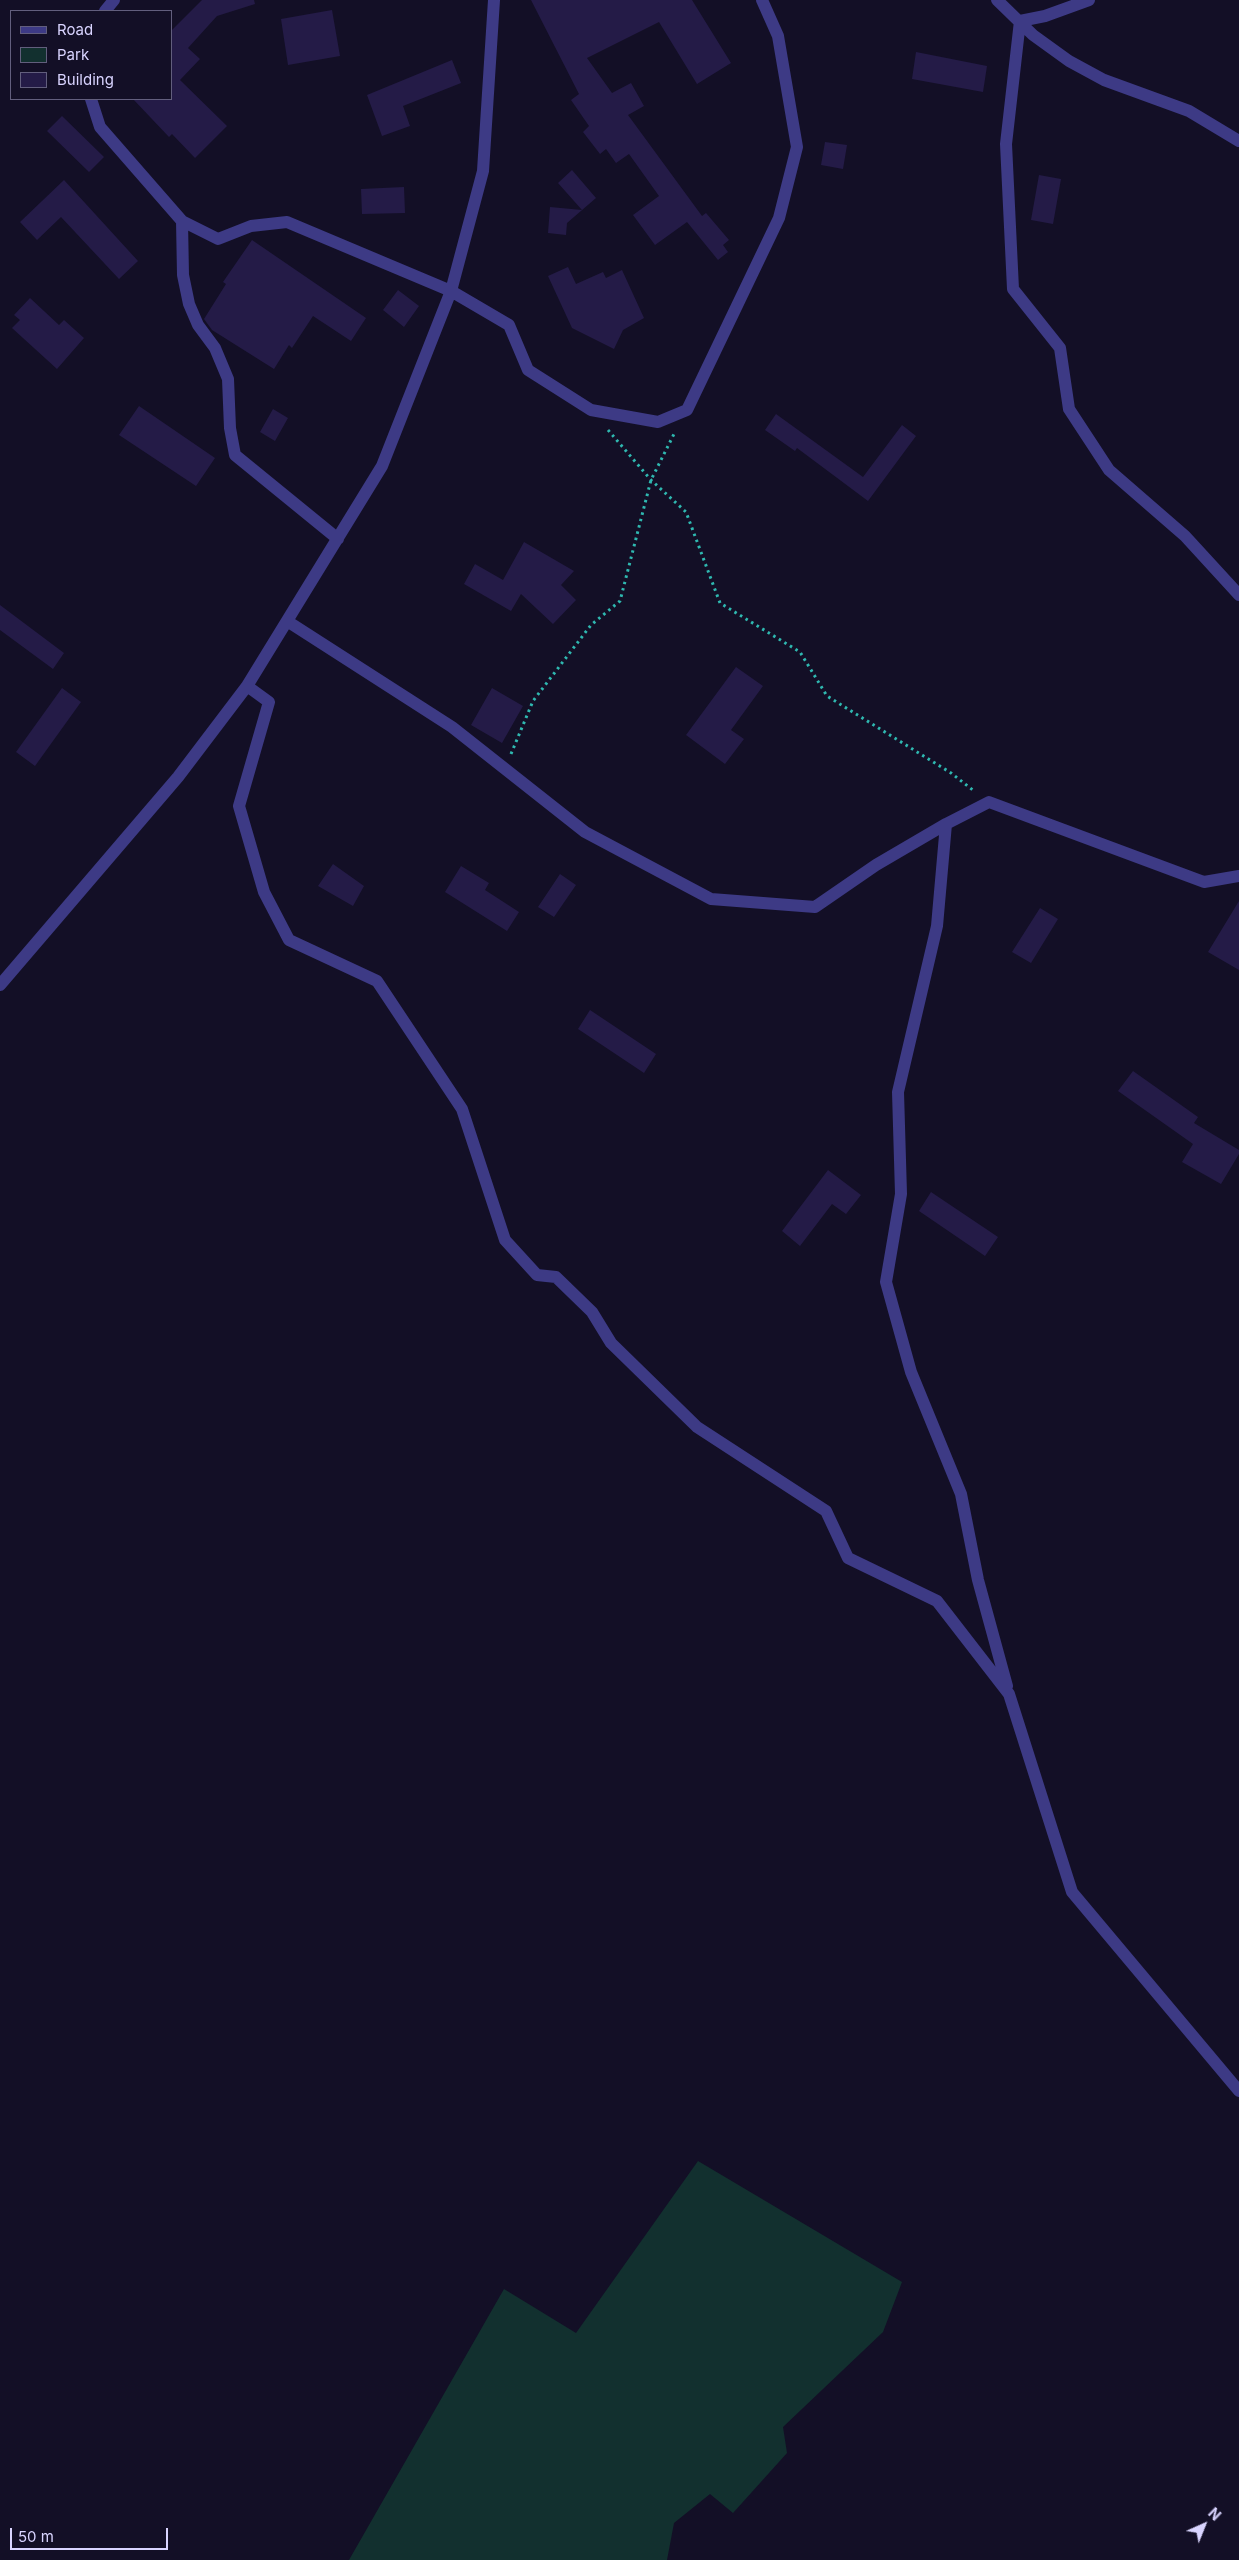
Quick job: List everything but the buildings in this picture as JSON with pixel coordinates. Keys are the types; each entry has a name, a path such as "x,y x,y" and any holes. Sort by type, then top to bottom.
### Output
{"street":[{"path":"106,10 114,0"},
{"path":"0,986 178,777 247,686 382,466 451,291 482,171 494,0"},
{"path":"91,100 100,127 182,221 218,239 251,226 287,222 451,291 509,325 528,370 592,410 658,422 686,410 779,218 796,147 778,36 762,0"},
{"path":"997,0 1069,61 1104,80 1189,111 1239,141"},
{"path":"1020,21 1054,13 1089,0"},
{"path":"1020,21 1006,144 1013,289 1060,348 1069,409 1109,470 1185,536 1239,594"},
{"path":"182,221 183,275 189,304 198,325 215,348 228,379 230,428 235,455 338,539"},
{"path":"288,621 452,727 585,832 710,899 815,907 876,866 946,824 989,802 1204,882 1239,876"},
{"path":"247,686 269,702 239,806 264,892 289,940 377,981 462,1110 505,1240 538,1275 556,1277 592,1312 611,1343 697,1428 826,1511 848,1558 937,1601 1009,1694"},
{"path":"946,824 937,926 898,1092 901,1194 886,1282 912,1372 961,1494 978,1580 1009,1694 1072,1892 1239,2091"}],"path":[{"path":"592,410 651,480 686,512 720,603 800,652 827,696 951,773 989,802"},
{"path":"504,769 533,701 591,625 620,601 651,480 686,410"}],"green space":[{"path":"698,2161 902,2282 883,2332 783,2427 787,2453 733,2513 710,2494 674,2523 667,2560 349,2560 504,2289 576,2333"}]}
